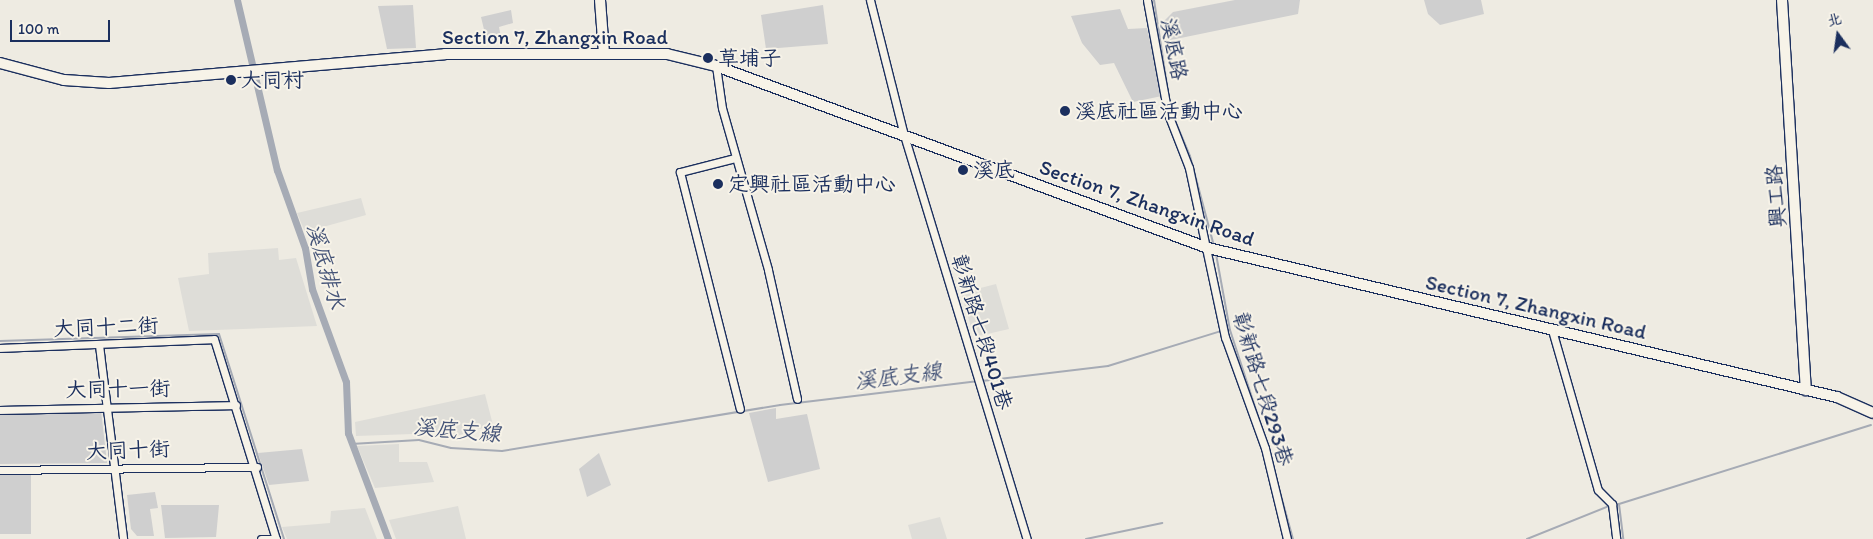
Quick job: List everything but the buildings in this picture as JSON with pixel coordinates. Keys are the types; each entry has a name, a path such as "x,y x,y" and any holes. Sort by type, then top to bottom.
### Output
{"street":[{"path":"600,0 604,53"},
{"name":"彰新路七段401巷","path":"870,0 904,135 1027,539"},
{"name":"溪底路","path":"1147,0 1168,114 1189,168 1208,248"},
{"name":"興工路","path":"1782,0 1806,390"},
{"name":"Section 7, Zhangxin Road","path":"0,63 64,80 109,83 445,54 667,54 716,66 1208,248 1837,397 1873,413"},
{"path":"716,66 735,158 768,270 797,399"},
{"path":"735,158 680,172 740,409"},
{"name":"彰新路七段293巷","path":"1208,248 1225,337 1266,448 1287,539"},
{"path":"1552,330 1598,490 1612,504 1616,539"},
{"name":"大同十二街","path":"0,348 214,339 236,405"},
{"path":"99,345 108,405 123,539"},
{"name":"大同十一街","path":"0,410 108,405 236,405"},
{"path":"236,405 257,467 276,539 261,539"},
{"name":"大同十街","path":"0,470 257,467"}],"shaded area":[{"path":"1235,0 1300,0 1298,14 1166,41 1161,24 1173,12"},
{"path":"1424,0 1481,0 1484,14 1440,25 1428,14"},
{"path":"413,5 416,48 387,49 378,6"},
{"path":"823,5 828,44 766,49 761,15"},
{"path":"1120,9 1128,29 1147,28 1162,96 1133,102 1114,63 1100,65 1082,43 1071,16"},
{"path":"511,10 513,23 499,27 502,43 487,42 481,17"},
{"path":"361,198 366,215 305,232 297,213"},
{"path":"278,248 279,260 296,258 317,326 189,331 178,278 209,274 208,253"},
{"path":"996,284 1009,329 974,337 961,293"},
{"path":"485,394 493,425 446,439 441,433 356,436 355,422"},
{"path":"776,408 776,419 807,414 820,469 768,482 749,413"},
{"path":"101,410 107,463 0,464 0,413"},
{"path":"399,444 399,462 427,462 434,482 375,488 357,446"},
{"path":"302,449 309,481 269,485 258,453"},
{"path":"599,453 611,485 587,497 579,469"},
{"path":"31,472 31,534 0,534 0,473"},
{"path":"155,492 158,508 150,509 154,536 137,536 131,529 127,495"},
{"path":"161,505 219,505 216,537 165,538"},
{"path":"458,506 466,539 396,539 389,520"},
{"path":"365,508 377,539 287,539 282,527 330,523 331,511"},
{"path":"940,517 947,539 912,539 908,525"}],"waterway":[{"name":"溪底排水","path":"237,0 277,170 305,248 312,289 346,382 348,433 388,539"},
{"path":"1154,0 1171,111 1190,156 1214,246"},
{"path":"1216,254 1230,330"},
{"name":"溪底支線","path":"1226,331 1230,330 1265,438"},
{"name":"溪底支線","path":"982,381 1108,366 1221,331"},
{"path":"0,341 219,334 284,539"},
{"name":"溪底支線","path":"351,444 419,440 451,448 502,451 780,405 977,381"},
{"path":"1619,504 1871,425"},
{"name":"溪底支線","path":"1269,452 1293,539"},
{"name":"溪底支線","path":"1614,505 1619,504 1623,539"},
{"name":"溪底支線","path":"1527,539 1609,506"},
{"name":"溪底排水","path":"1086,539 1162,523"}],"place":[{"name":"草埔子","path":"708,58"},
{"name":"大同村","path":"231,80"},
{"name":"溪底社區活動中心","path":"1065,111"},
{"name":"溪底","path":"963,170"},
{"name":"定興社區活動中心","path":"718,184"}]}
